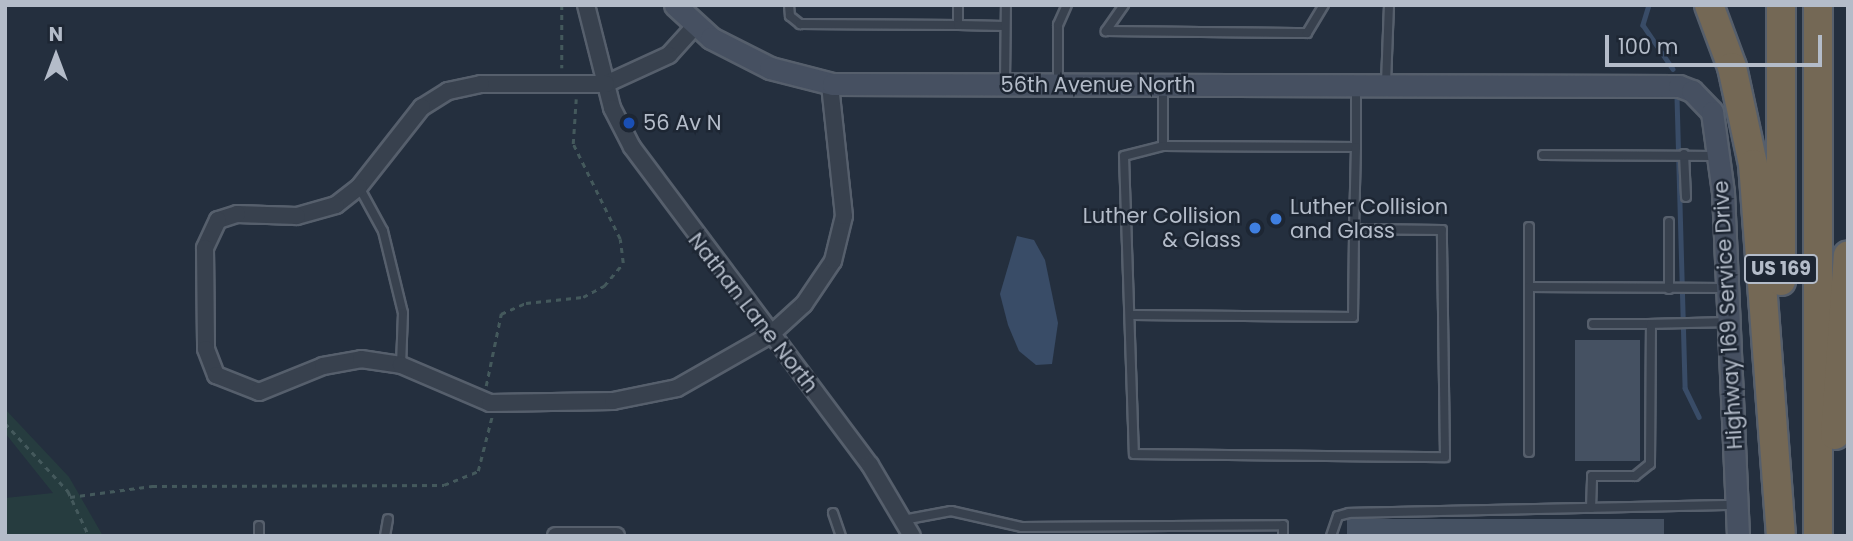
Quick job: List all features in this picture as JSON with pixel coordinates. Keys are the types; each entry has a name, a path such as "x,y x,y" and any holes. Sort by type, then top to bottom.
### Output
{"highway":[{"path":"1709,5 1732,68 1753,164 1781,534"},
{"name":"US 169","path":"1781,5 1781,534"},
{"name":"US 169","path":"1818,5 1818,536"},
{"path":"1826,536 1848,255"}],"street":[{"path":"586,5 606,84"},
{"path":"675,5 696,26 669,55 606,84 481,84 449,91 422,107 359,187 337,205 297,216 237,214 218,220 205,248 206,349 216,375 260,392 323,366 361,359 401,365 490,403 613,401 677,387 770,335 804,303 833,261 844,216 830,84"},
{"name":"56th Avenue North","path":"696,26 770,68 830,84 1679,86 1702,98"},
{"name":"Nathan Lane North","path":"606,84 656,185 870,465 912,536"},
{"name":"Highway 169 Service Drive","path":"1702,98 1712,112 1719,156 1729,288 1738,536"},
{"path":"556,536 616,536"}],"lane":[{"path":"789,5 790,16 800,24 1004,26"},
{"path":"958,5 958,25"},
{"path":"1006,5 1006,85"},
{"path":"1124,5 1106,31 1307,33 1324,5"},
{"path":"1386,86 1389,5"},
{"path":"1058,86 1058,25 1068,7"},
{"path":"1163,86 1163,146"},
{"path":"1134,315 1353,317 1356,86"},
{"path":"1354,229 1442,230 1445,457 1134,454 1134,315 1124,156 1163,146 1356,147"},
{"path":"1684,154 1686,197"},
{"path":"1543,155 1719,156"},
{"path":"359,187 383,231 403,313 401,365"},
{"path":"1669,222 1669,289"},
{"path":"1529,226 1530,452"},
{"path":"1529,287 1729,288"},
{"path":"1593,324 1729,322"},
{"path":"1591,508 1592,476 1635,476 1650,464 1651,324"},
{"path":"1331,536 1338,516 1349,513 1737,505"},
{"path":"903,520 951,511 1022,532 1283,525 1283,536"},
{"path":"833,513 841,536"},
{"path":"385,536 388,519"}],"path":[{"path":"70,497 152,486 444,485 478,471 490,403 485,392 501,314 526,303 583,296 604,286 623,263 620,239 573,144 576,95 562,74 562,5"},
{"path":"5,423 70,497 89,536"}],"green space":[{"path":"5,409 69,477 103,536 5,536 5,498 53,493 5,433"}],"water":[{"path":"1017,236 1034,240 1045,260 1058,323 1052,364 1036,365 1019,351 1008,325 1000,294"}],"building":[{"path":"1575,340 1640,340 1640,461 1575,461"},
{"path":"1347,519 1664,519 1664,536 1347,536"}],"waterway":[{"path":"1649,5 1643,25 1673,69"},
{"path":"1677,97 1685,388 1699,417"}],"place":[{"name":"56 Av N","path":"629,123"},
{"name":"Luther Collision and Glass","path":"1276,219"},
{"name":"Luther Collision & Glass","path":"1255,228"}]}
